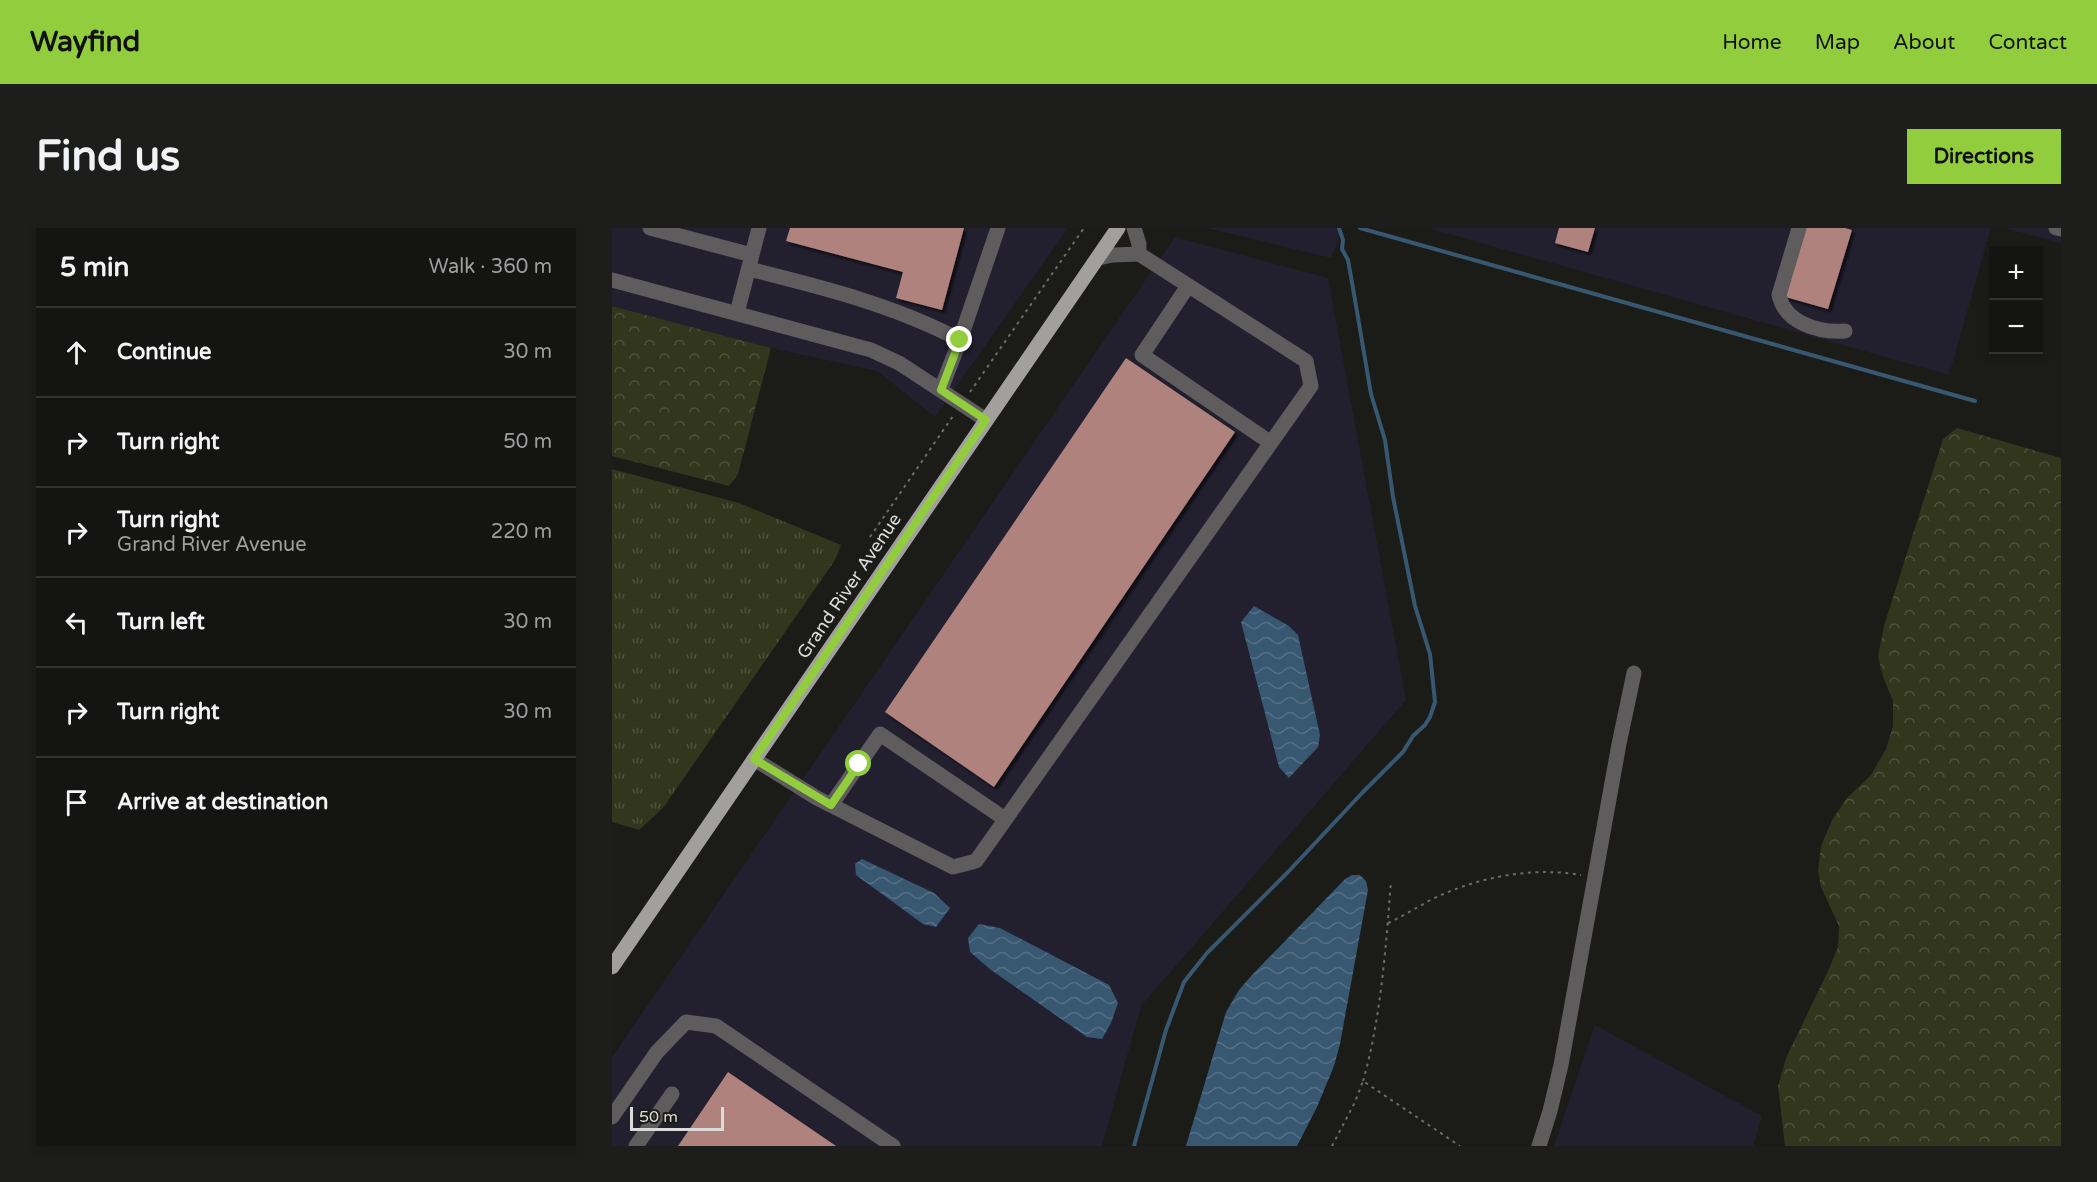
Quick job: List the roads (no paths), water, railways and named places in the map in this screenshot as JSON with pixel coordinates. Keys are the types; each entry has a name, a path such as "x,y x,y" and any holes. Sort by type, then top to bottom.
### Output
{"main road":[{"name":"Grand River Avenue","path":"612,966 1118,228"}],"lane":[{"path":"650,228 838,291 933,326 960,340"},
{"path":"737,314 759,228"},
{"path":"941,390 998,228"},
{"path":"1134,228 1139,244 1139,254"},
{"path":"1799,228 1779,295 1781,304 1789,314 1813,327 1831,332 1845,331"},
{"path":"2056,228 2061,229"},
{"path":"754,759 831,805 953,867 976,861 1311,386 1306,361 1139,254 1098,258"},
{"path":"612,280 871,350 899,363 986,420"},
{"path":"1188,286 1142,354 1271,443"},
{"path":"1539,1146 1561,1065 1634,673"},
{"path":"831,805 880,734 1005,819"},
{"path":"612,1117 657,1052 686,1022 702,1023 716,1026 893,1146"},
{"path":"636,1146 672,1094"}],"water":[{"path":"1254,606 1289,626 1298,635 1320,735 1318,747 1289,778 1279,767 1241,622"},
{"path":"862,859 934,893 950,908 936,927 923,924 856,875 855,864"},
{"path":"1352,875 1360,875 1366,881 1368,890 1340,1044 1334,1066 1317,1107 1297,1146 1186,1146 1226,1012 1239,990 1345,879"},
{"path":"979,924 1000,928 1109,985 1118,1003 1102,1039 1087,1037 991,970 970,952 968,938"}],"waterway":[{"path":"1134,1146 1166,1030 1184,982 1207,953 1403,752 1413,736 1425,725 1435,702 1430,654 1415,606 1393,497 1385,440 1371,394 1348,260 1342,249 1343,240 1339,228"},
{"path":"1360,228 1975,401"}]}
